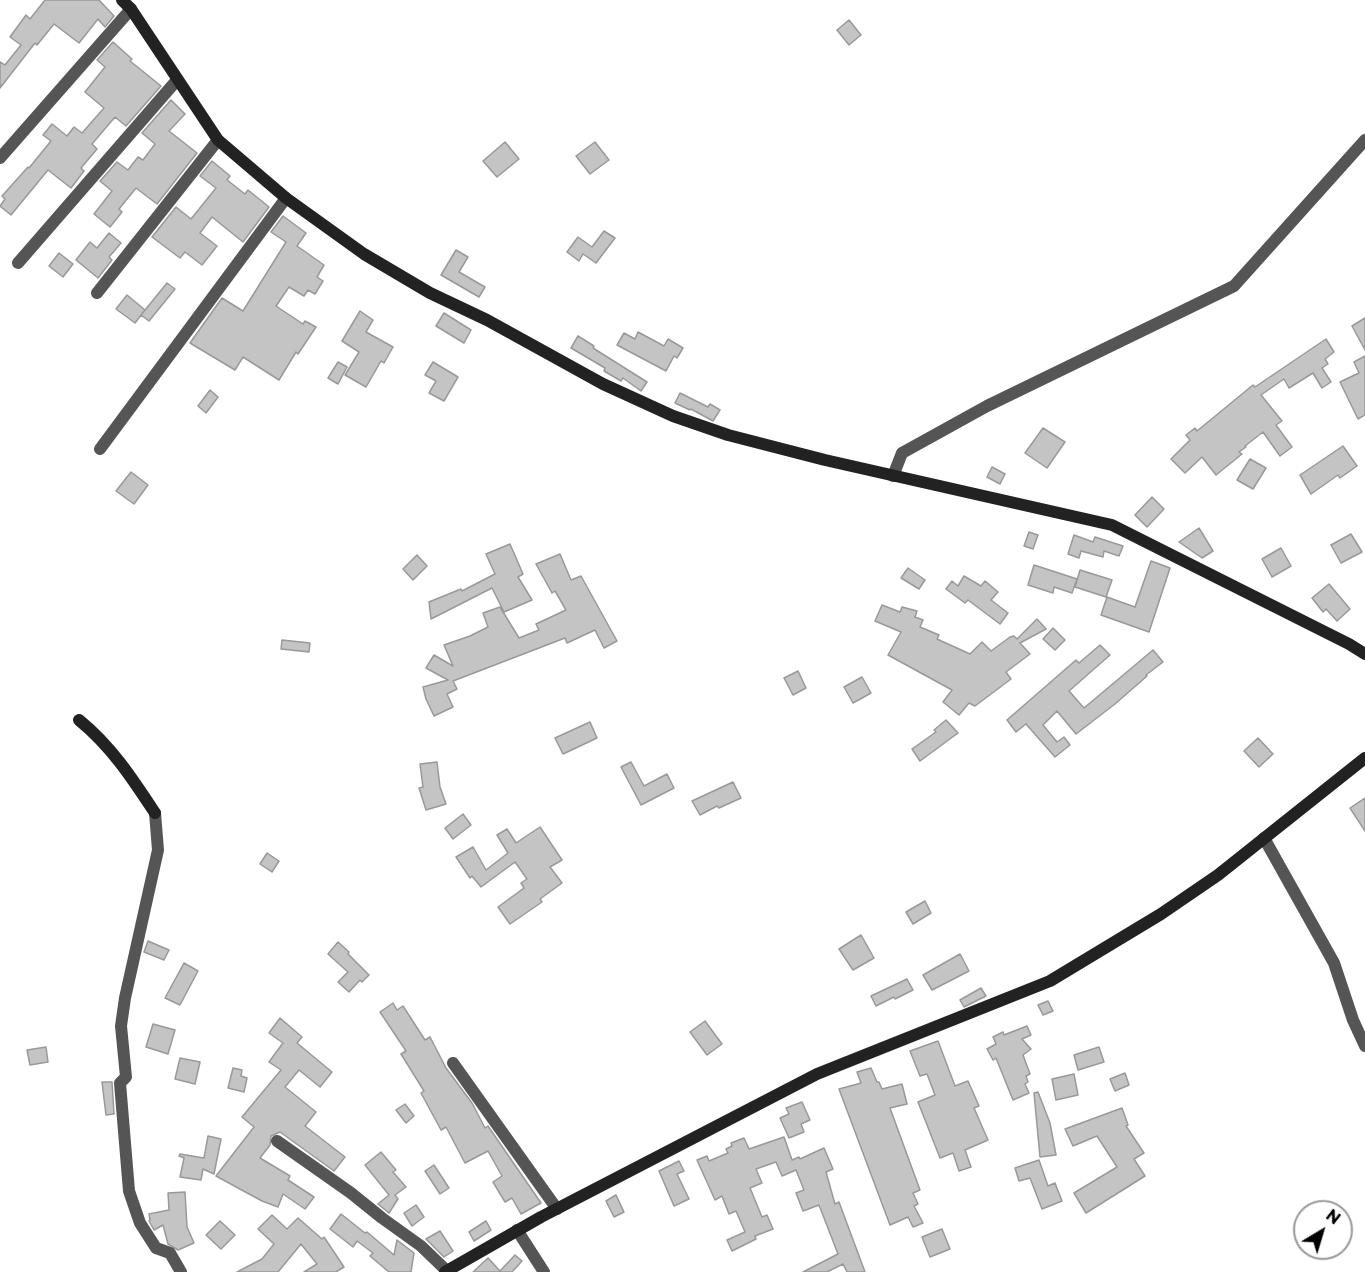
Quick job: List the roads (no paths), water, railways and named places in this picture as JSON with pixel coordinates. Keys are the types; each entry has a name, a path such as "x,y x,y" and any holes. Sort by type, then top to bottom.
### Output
{"main road":[{"path":"127,5 218,140 286,198 364,254 430,293 487,320 603,384 673,416 728,435 893,476 1112,525 1365,654"},
{"path":"79,720 99,736 117,758 155,813"},
{"path":"446,1272 556,1209 817,1074 1050,981 1161,914 1218,875 1365,758"}],"street":[{"path":"0,158 127,5"},
{"path":"18,263 177,80"},
{"path":"97,294 218,140"},
{"path":"893,476 902,453 987,406 1234,286 1365,140"},
{"path":"100,449 286,198"},
{"path":"155,813 158,850 123,1007 121,1026 126,1077 120,1083 129,1191 140,1223 156,1248 170,1253 181,1272"},
{"path":"1264,838 1334,963 1353,1020 1365,1046"},
{"path":"453,1063 556,1209"},
{"path":"277,1141 421,1246 446,1272"},
{"path":"517,1230 544,1272"}]}
